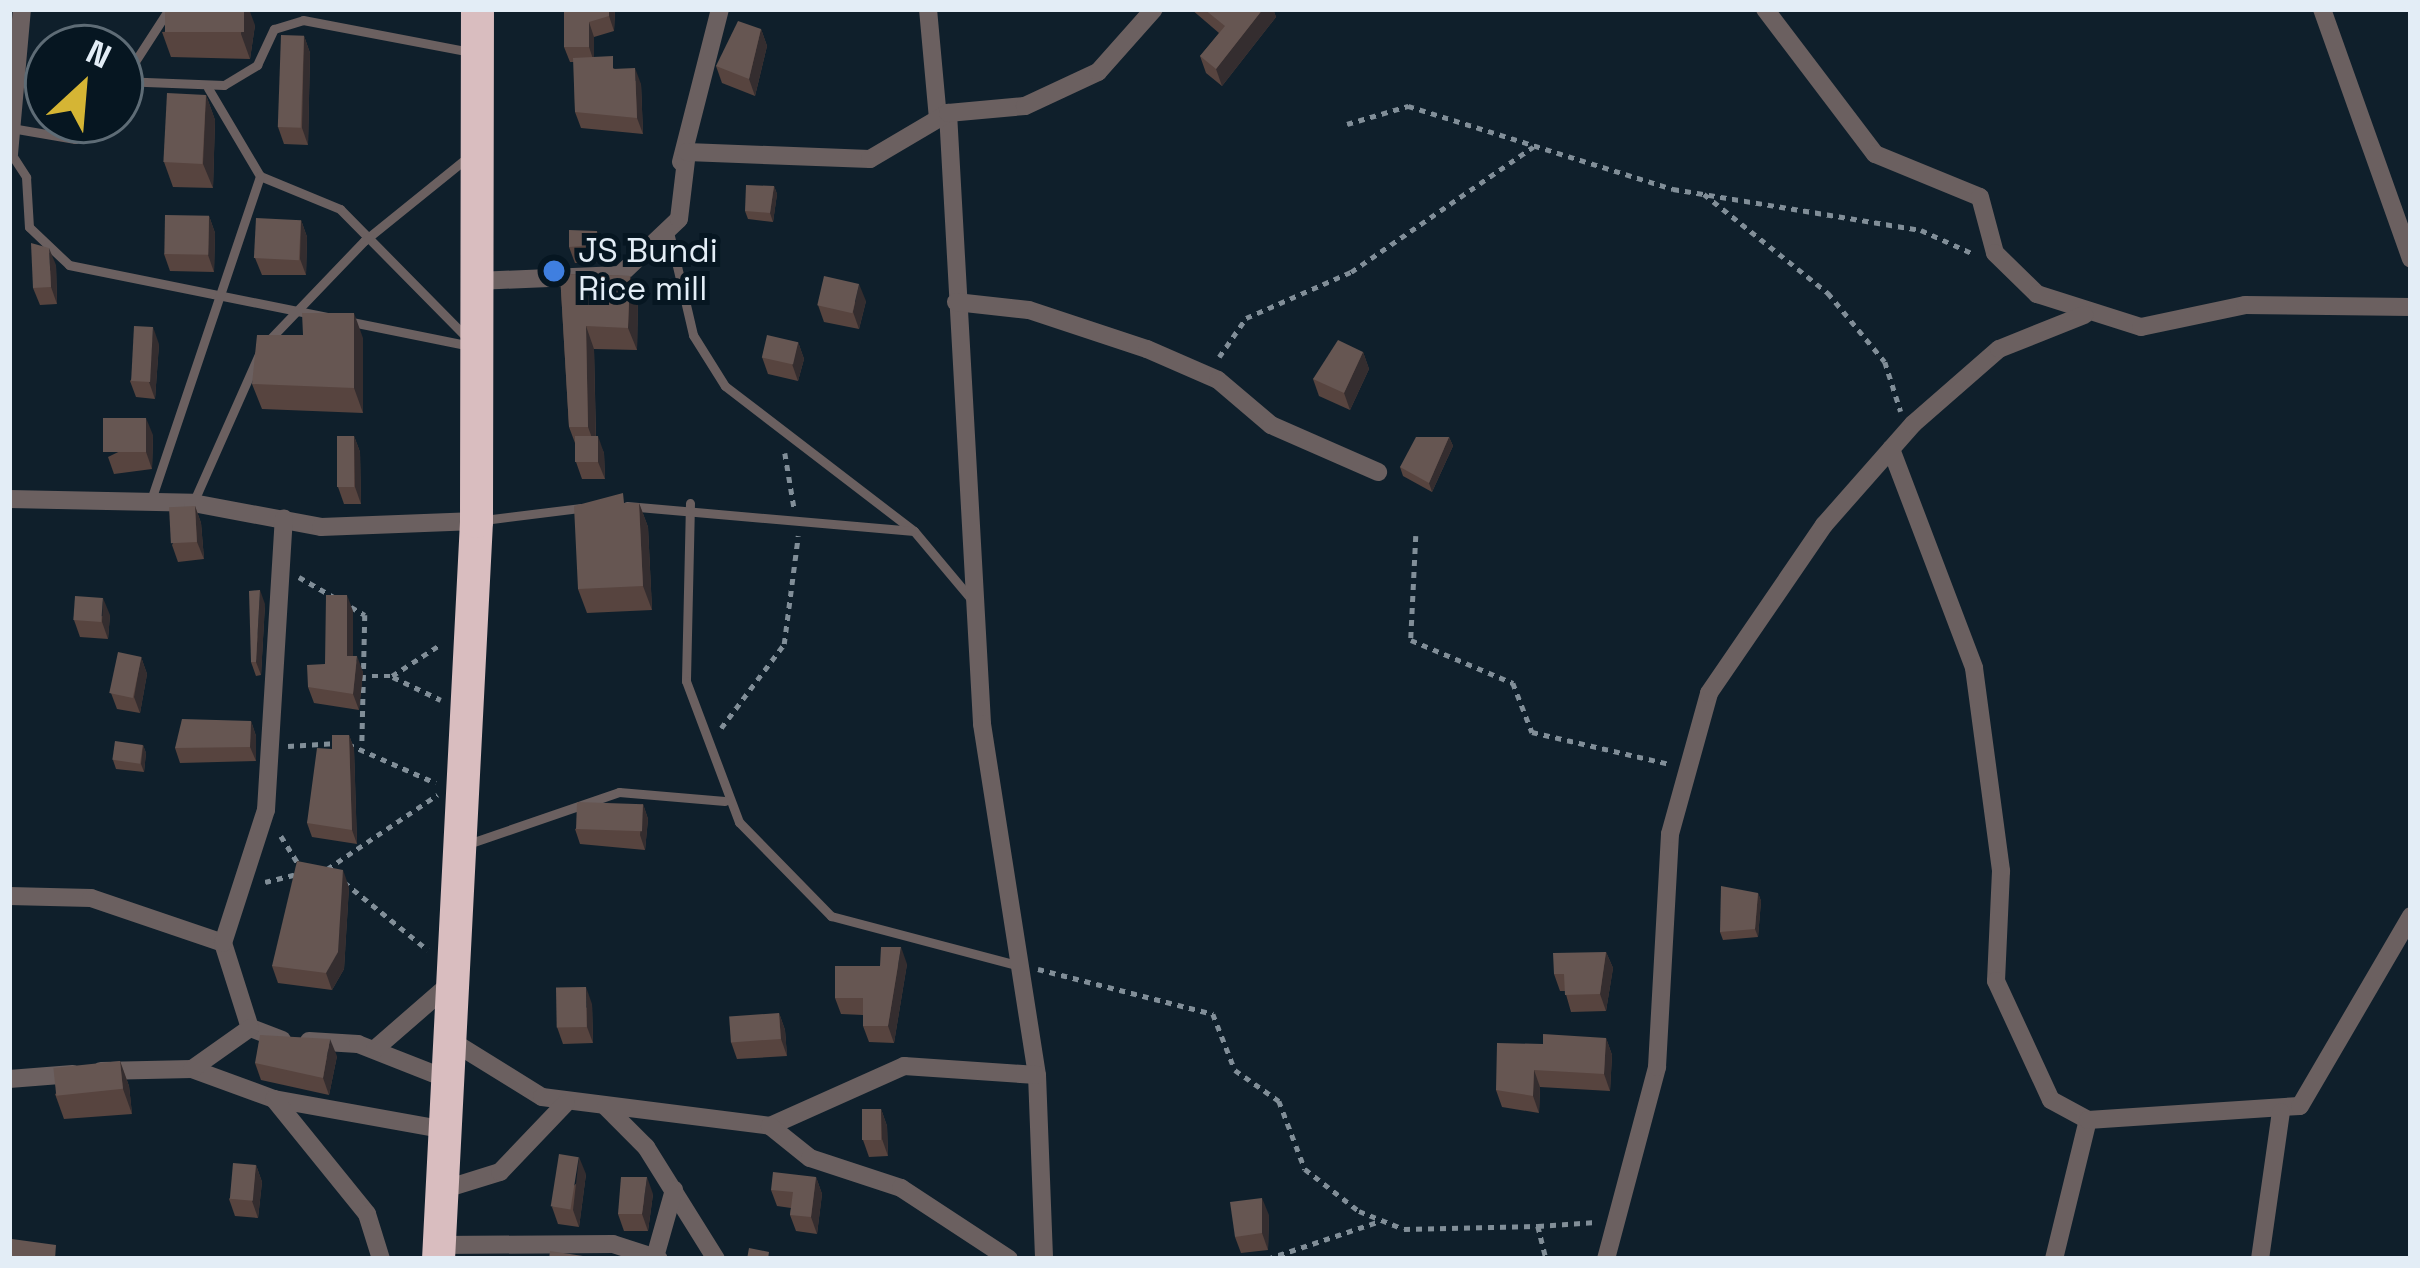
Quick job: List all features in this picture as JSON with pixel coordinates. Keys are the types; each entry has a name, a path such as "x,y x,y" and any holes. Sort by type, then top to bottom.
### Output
{"highway":[{"path":"435,1254 446,1130 476,521 477,9"}],"street":[{"path":"10,153 17,129 22,9"},
{"path":"682,165 679,134 717,48 720,9"},
{"path":"928,9 943,116 982,612 982,724 1037,1075 1044,1259"},
{"path":"477,281 620,275 670,236 687,152 711,149 870,159 943,116 1056,94 1124,53 1154,9"},
{"path":"1765,9 1875,154 1980,197 2002,263 2084,315 2140,327 2245,305 2411,307"},
{"path":"2322,9 2411,259"},
{"path":"956,302 1029,310 1208,376 1271,425 1378,472"},
{"path":"1606,1259 1666,1010 1681,766 1709,693 1906,433 1999,350 2084,315"},
{"path":"1891,449 1974,668 2001,871 1996,981 2050,1100 2088,1120 2116,1110 2282,1112 2311,1099 2411,916"},
{"path":"9,500 193,503 372,529 476,521"},
{"path":"250,1028 223,943 229,903 266,810 284,519"},
{"path":"9,896 91,898 223,943"},
{"path":"375,1049 452,975"},
{"path":"192,1069 250,1028 375,1049 447,1079"},
{"path":"450,1040 514,1086 566,1103 770,1126 904,1066 1037,1075"},
{"path":"9,1079 192,1069 274,1099 446,1130"},
{"path":"274,1099 367,1214 381,1259"},
{"path":"442,1190 500,1172 566,1103"},
{"path":"606,1107 674,1190 716,1259"},
{"path":"2260,1259 2282,1112"},
{"path":"2054,1259 2088,1120"},
{"path":"770,1126 810,1158 901,1188 1009,1259"},
{"path":"435,1254 613,1244 657,1258 674,1190"}],"lane":[{"path":"144,46 169,9"},
{"path":"144,82 208,88 250,72 274,29 304,20 478,54"},
{"path":"208,88 260,176 328,200 364,241 476,347"},
{"path":"17,129 24,130"},
{"path":"193,503 262,348 364,241 477,150"},
{"path":"10,153 26,177 29,226 53,255 307,306 476,347"},
{"path":"151,501 260,176"},
{"path":"670,236 706,361 782,435 914,531 982,612"},
{"path":"476,521 690,503 914,531"},
{"path":"690,503 681,627 702,745 725,801 831,916 1017,965"},
{"path":"460,848 619,792 725,801"}],"path":[{"path":"1347,124 1408,106 1533,147 1704,194 1921,230 2002,263"},
{"path":"1208,376 1246,318 1351,272 1533,147"},
{"path":"1704,194 1855,323 1886,362 1906,433"},
{"path":"702,745 755,695 784,644 798,585 796,516 782,435"},
{"path":"1416,536 1411,640 1513,683 1532,732 1681,766"},
{"path":"284,570 362,608 371,676 362,746"},
{"path":"392,676 471,624"},
{"path":"371,676 424,683 466,725"},
{"path":"271,748 362,746 446,788 317,878"},
{"path":"266,810 305,872 352,886 452,975"},
{"path":"229,903 305,872"},
{"path":"1017,965 1213,1014 1235,1070 1280,1101 1305,1169 1380,1221"},
{"path":"1267,1259 1380,1221 1538,1226 1614,1223"},
{"path":"1538,1226 1546,1259"}],"building":[{"path":"165,9 244,9 244,32 165,32"},
{"path":"564,9 609,9 609,16 589,22 589,47 564,47"},
{"path":"1204,9 1263,9 1216,69 1200,56 1225,26"},
{"path":"738,21 761,29 749,79 716,66"},
{"path":"281,35 304,36 301,128 278,127"},
{"path":"613,56 613,69 635,68 637,118 575,112 573,58"},
{"path":"167,93 206,95 202,164 163,162"},
{"path":"746,185 774,186 770,213 745,211"},
{"path":"165,215 209,216 208,255 164,254"},
{"path":"256,218 301,220 299,260 254,258"},
{"path":"569,230 597,231 596,245 569,247"},
{"path":"31,243 49,248 51,287 33,288"},
{"path":"560,274 630,276 628,328 586,326 588,427 569,427"},
{"path":"824,276 859,284 852,313 817,305"},
{"path":"302,313 354,313 354,388 252,384 257,335 303,335"},
{"path":"134,326 153,327 150,382 131,381"},
{"path":"767,335 798,342 793,365 762,357"},
{"path":"1338,340 1363,352 1344,393 1313,379"},
{"path":"103,418 146,418 146,452 103,452"},
{"path":"337,436 354,436 354,487 337,487"},
{"path":"575,436 598,436 598,462 575,462"},
{"path":"1416,437 1449,437 1429,483 1400,467"},
{"path":"623,493 624,503 639,503 643,586 578,589 574,506"},
{"path":"195,506 197,542 171,543 169,507"},
{"path":"260,590 256,662 251,662 249,591"},
{"path":"326,595 347,595 347,656 357,656 353,694 308,687 307,665 325,664"},
{"path":"75,596 103,598 101,622 73,620"},
{"path":"118,652 141,657 133,698 109,693"},
{"path":"182,719 251,721 250,747 175,748"},
{"path":"332,735 349,735 352,830 307,823 317,748 332,749"},
{"path":"115,741 143,745 140,764 112,760"},
{"path":"577,802 643,804 642,831 576,829"},
{"path":"297,861 343,870 338,952 326,973 272,966"},
{"path":"1721,886 1758,893 1755,929 1720,932"},
{"path":"881,947 901,947 888,1026 863,1026 863,998 835,998 835,966 880,966"},
{"path":"1606,952 1600,994 1565,995 1564,974 1554,974 1553,953"},
{"path":"586,987 587,1027 557,1028 556,988"},
{"path":"779,1013 781,1039 731,1042 729,1016"},
{"path":"1543,1034 1606,1038 1604,1074 1534,1070 1533,1096 1496,1090 1497,1043 1543,1044"},
{"path":"260,1035 330,1039 323,1078 255,1063"},
{"path":"120,1061 123,1089 56,1096 53,1068"},
{"path":"862,1109 881,1109 881,1140 862,1140"},
{"path":"559,1154 579,1157 570,1209 551,1206"},
{"path":"233,1163 256,1165 253,1201 230,1199"},
{"path":"773,1172 816,1177 811,1217 790,1215 793,1192 771,1190"},
{"path":"621,1177 647,1177 642,1214 618,1214"},
{"path":"1262,1198 1262,1233 1235,1237 1230,1202"},
{"path":"12,1239 56,1245 55,1259 9,1259"},
{"path":"749,1248 769,1252 768,1259 747,1259"},
{"path":"550,1251 583,1256 549,1259"}],"place":[{"name":"JS Bundi Rice mill","path":"554,271"}]}
